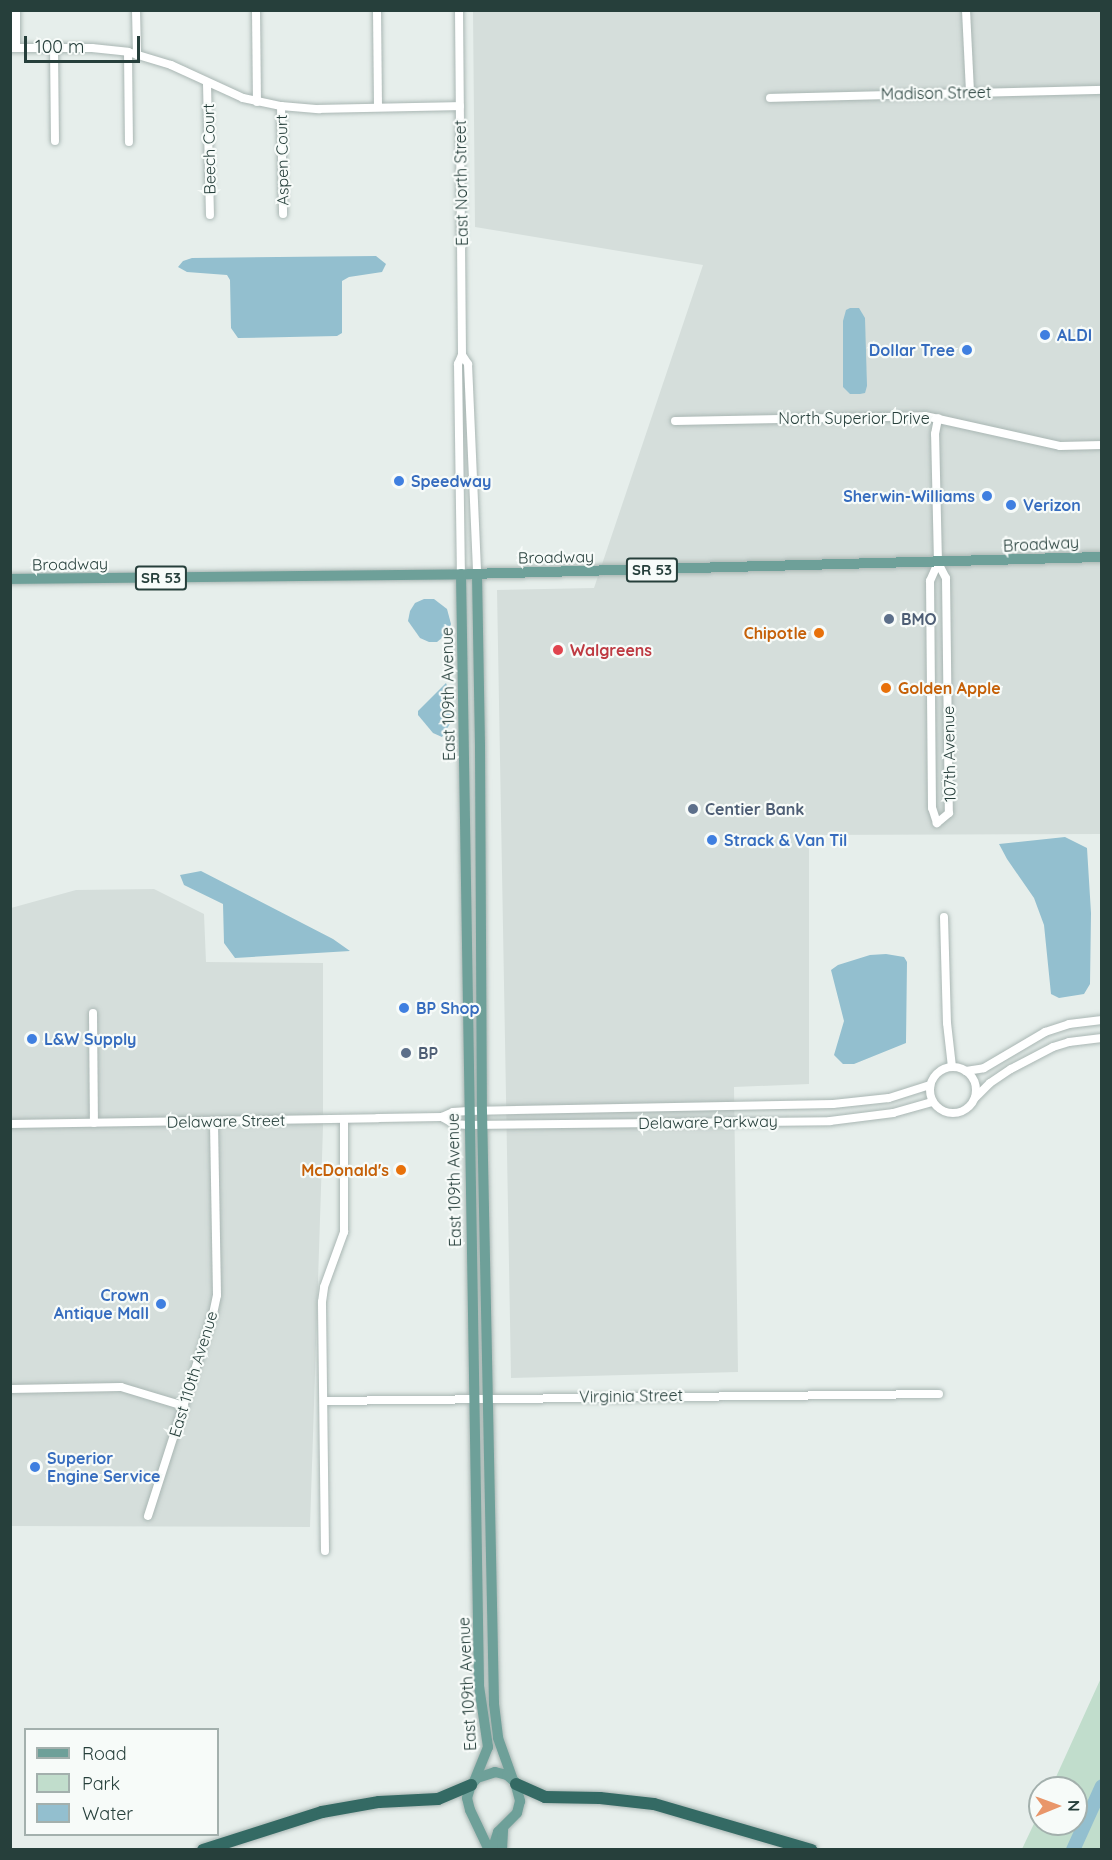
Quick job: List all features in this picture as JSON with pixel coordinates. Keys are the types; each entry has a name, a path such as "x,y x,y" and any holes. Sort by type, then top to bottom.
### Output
{"highway":[{"path":"515,1782 545,1797 600,1798 654,1804 811,1850"},
{"path":"203,1850 332,1810 379,1802 438,1799 473,1783"}],"main road":[{"name":"Broadway","path":"10,579 477,574 938,563 1101,556"},
{"name":"East 109th Avenue","path":"461,574 468,1125 479,1686 488,1747 473,1783 468,1806 491,1850"},
{"name":"East 109th Avenue","path":"477,574 482,1125 494,1713 498,1738 515,1782 520,1805 502,1832 502,1850"},
{"name":"East 109th Avenue","path":"473,1783 485,1773 495,1772 515,1782"},
{"name":"East 109th Avenue","path":"491,1850 498,1832 508,1822"}],"street":[{"path":"16,10 13,48 54,47 128,52 171,65 207,84 257,102 281,106 460,106"},
{"path":"136,10 137,55"},
{"path":"256,10 257,102"},
{"path":"377,10 378,107"},
{"name":"East North Street","path":"459,10 462,354 458,364 461,574"},
{"path":"966,10 970,92"},
{"path":"54,47 55,141"},
{"path":"128,52 129,142"},
{"name":"Beech Court","path":"207,84 210,215"},
{"name":"Madison Street","path":"770,98 1101,90"},
{"name":"Aspen Court","path":"281,106 283,214"},
{"name":"East North Street","path":"462,354 468,364 477,574"},
{"name":"North Superior Drive","path":"675,421 925,416 1060,446 1101,445"},
{"name":"107th Avenue","path":"938,418 935,434 938,563 930,581 932,808 937,824 949,813 946,578 938,563"},
{"path":"944,917 946,1023 952,1067"},
{"path":"93,1013 94,1123"},
{"path":"1101,1020 1057,1028 1036,1036 984,1068 966,1071 952,1067 938,1072 930,1085 932,1102 937,1108 951,1114 965,1110 990,1083 1011,1069 1053,1047 1069,1042 1101,1038"},
{"path":"966,1071 975,1083 975,1098"},
{"name":"Delaware Parkway","path":"482,1111 858,1103 889,1098 930,1085"},
{"name":"Delaware Parkway","path":"482,1125 830,1121 893,1113 932,1102"},
{"name":"Delaware Street","path":"10,1124 441,1117 453,1112 482,1111"},
{"name":"Delaware Street","path":"441,1117 454,1124 482,1125"},
{"path":"325,1551 322,1302 324,1287 344,1232 344,1119"},
{"name":"East 110th Avenue","path":"148,1516 213,1314 217,1295 214,1121"},
{"path":"10,1389 121,1387 184,1406"},
{"name":"Virginia Street","path":"324,1401 939,1394"}],"shaded area":[{"path":"473,11 1101,11 1101,834 809,835 809,1084 734,1087 738,1372 511,1378 497,590 594,588 703,265 475,227"},
{"path":"154,889 204,914 206,962 323,963 323,1127 310,1527 11,1526 11,908 76,890"}],"green space":[{"path":"1101,1678 1101,1849 1022,1849 1028,1836 1088,1836 1088,1776 1056,1776"}],"water":[{"path":"376,256 386,264 382,272 349,277 342,281 342,333 337,336 238,338 231,328 230,280 227,275 187,272 178,267 183,261 192,258"},
{"path":"859,308 865,318 867,386 865,393 860,394 850,394 843,387 843,321 846,310"},
{"path":"424,599 434,599 447,609 451,624 449,632 437,642 429,642 420,638 408,621 415,603"},
{"path":"446,683 451,696 451,722 442,737 433,733 418,715 418,711"},
{"path":"1065,837 1087,848 1091,913 1090,984 1084,994 1059,998 1051,994 1044,925 1034,898 999,844"},
{"path":"201,871 333,939 350,951 235,958 224,943 223,904 184,885 180,875"},
{"path":"886,954 904,957 907,962 906,1043 854,1064 843,1064 834,1055 844,1021 831,970 838,965 870,955"}],"waterway":[{"path":"1073,1850 1102,1786"}],"place":[{"name":"ALDI","path":"1045,335"},
{"name":"Dollar Tree","path":"967,350"},
{"name":"Speedway","path":"399,481"},
{"name":"Sherwin-Williams","path":"987,496"},
{"name":"Verizon","path":"1011,505"},
{"name":"BMO","path":"889,619"},
{"name":"Chipotle","path":"819,633"},
{"name":"Walgreens","path":"558,650"},
{"name":"Golden Apple","path":"886,688"},
{"name":"Centier Bank","path":"693,809"},
{"name":"Strack & Van Til","path":"712,840"},
{"name":"BP Shop","path":"404,1008"},
{"name":"L&W Supply","path":"32,1039"},
{"name":"BP","path":"406,1053"},
{"name":"McDonald's","path":"401,1170"},
{"name":"Crown Antique Mall","path":"161,1304"},
{"name":"Superior Engine Service","path":"35,1467"}]}
